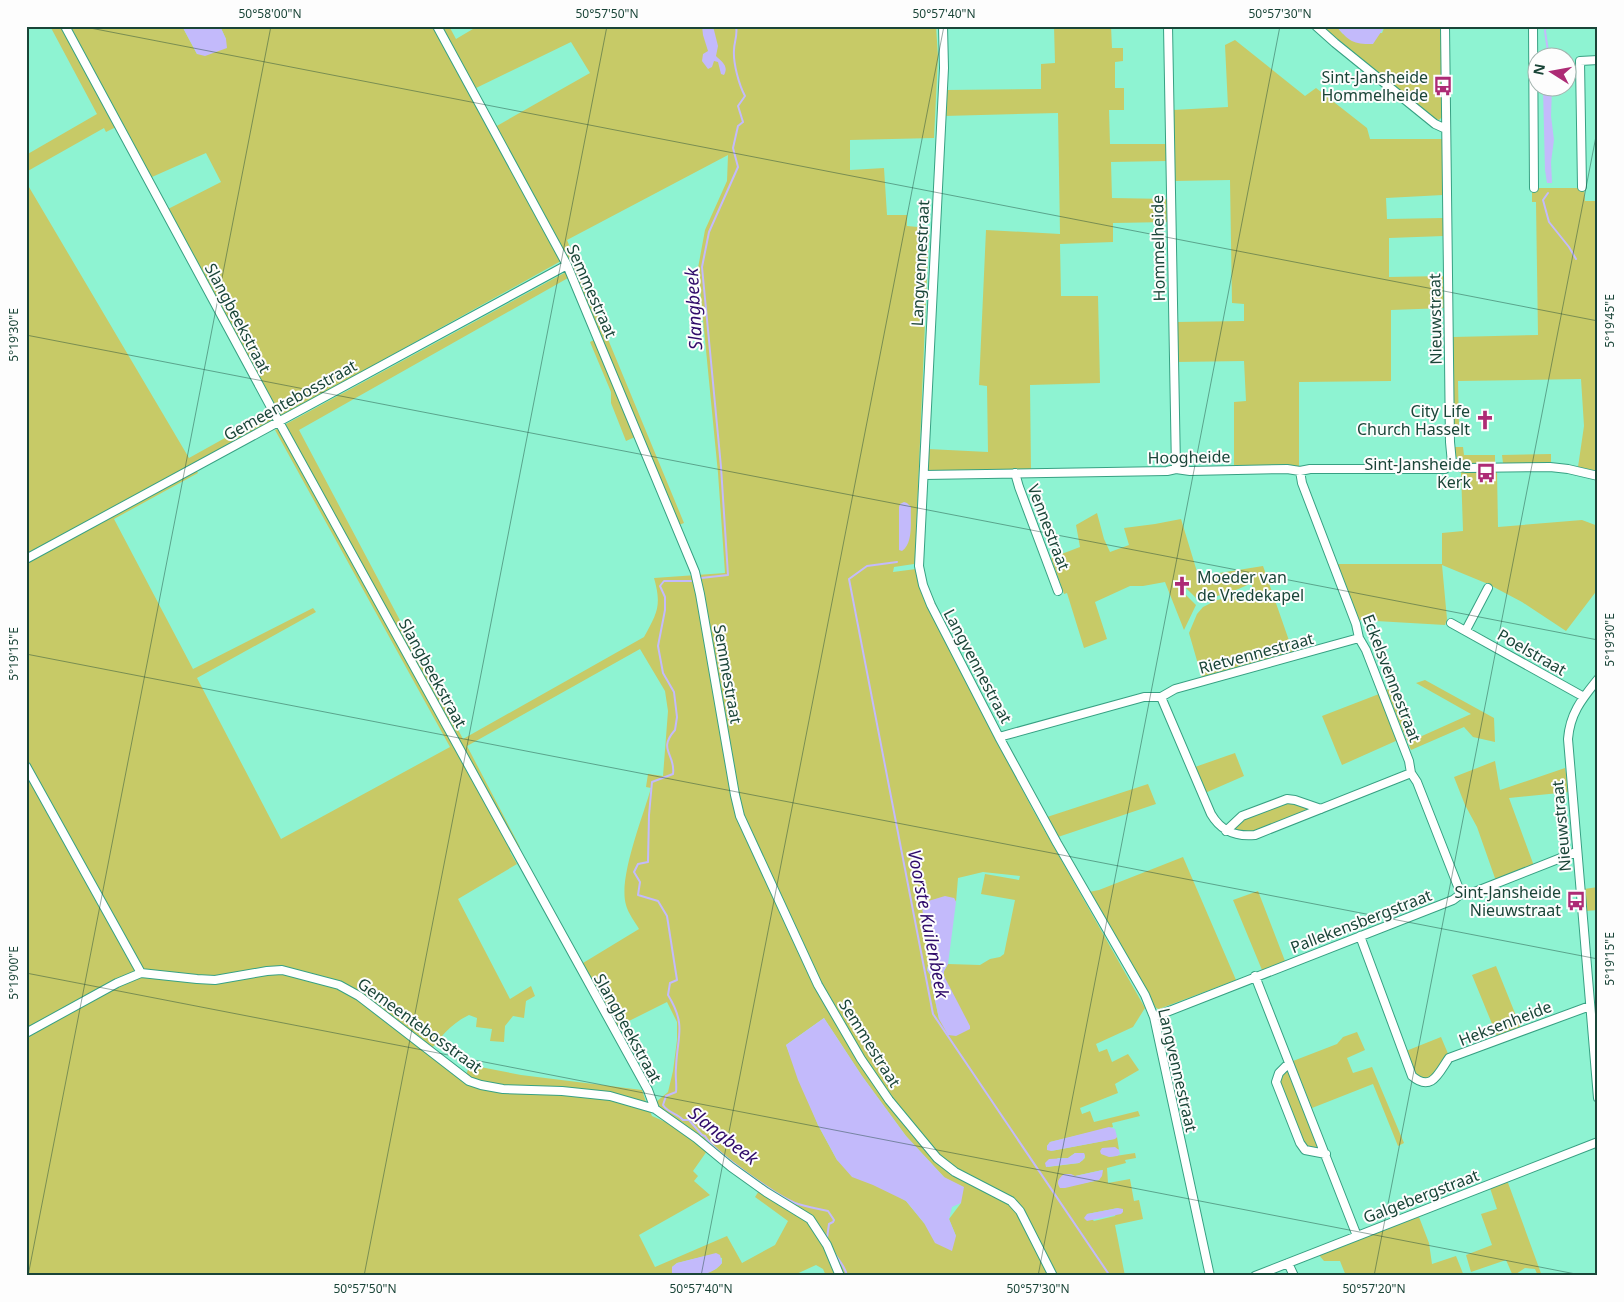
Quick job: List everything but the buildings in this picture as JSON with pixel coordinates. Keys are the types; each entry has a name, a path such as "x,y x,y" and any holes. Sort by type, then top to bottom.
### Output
{"street":[{"name":"Slangbeekstraat","path":"65,26 279,422 648,1090 655,1109 766,1192 810,1219 827,1245 840,1276"},
{"name":"Semmestraat","path":"437,26 567,265 695,572 740,816 818,986 861,1059 889,1100 937,1158 955,1172 1011,1201 1020,1211 1053,1276"},
{"name":"Langvennestraat","path":"943,26 944,68 919,566 923,585 931,605 999,737 1057,843 1145,995 1154,1017 1210,1276"},
{"name":"Hommelheide","path":"1168,26 1176,469"},
{"path":"1316,26 1435,124 1446,129"},
{"name":"Nieuwstraat","path":"1445,26 1450,442 1452,463"},
{"path":"1533,26 1534,188"},
{"path":"1582,187 1580,61 1598,60"},
{"name":"Gemeentebosstraat","path":"26,559 567,265"},
{"name":"Hoogheide","path":"924,475 1167,471 1176,469 1287,470 1300,472 1310,470 1444,468 1452,463"},
{"path":"1452,463 1467,468 1550,467 1598,476"},
{"name":"Eckelsvennestraat","path":"1300,472 1302,483 1356,624 1359,638 1366,650 1405,752 1411,773 1417,782 1461,894"},
{"name":"Vennestraat","path":"1016,473 1018,487 1058,591"},
{"path":"1466,630 1488,588"},
{"name":"Poelstraat","path":"1452,622 1584,698"},
{"name":"Rietvennestraat","path":"999,737 1144,697 1161,697 1175,690 1359,638"},
{"name":"Nieuwstraat","path":"1598,679 1574,712 1569,727 1568,739 1576,852 1596,1054 1598,1098"},
{"path":"1161,697 1211,814 1217,824 1235,835 1255,835 1411,773"},
{"path":"26,766 141,973"},
{"path":"1226,831 1242,816 1286,799 1295,800 1321,809"},
{"name":"Pallekensbergstraat","path":"1154,1017 1453,900 1461,894 1472,893 1576,852"},
{"name":"Heksenheide","path":"1360,936 1412,1076 1419,1082 1428,1082 1438,1076 1449,1058 1590,1006"},
{"name":"Gemeentebosstraat","path":"26,1033 117,983 141,973 197,980 215,980 282,970 339,985 360,996 469,1081 504,1089 562,1091 610,1096 655,1109"},
{"path":"1255,976 1357,1236"},
{"path":"1289,1063 1279,1073 1276,1082 1300,1143 1305,1150 1326,1154"},
{"name":"Galgebergstraat","path":"1255,1276 1598,1142"},
{"path":"1288,1262 1294,1276"}],"shaded area":[{"path":"50,26 182,26 197,54 226,39 220,26 433,26 495,127 590,73 571,42 474,89 440,26 449,26 456,39 478,26 936,26 938,57 934,138 850,140 850,170 884,168 887,215 907,215 907,226 929,228 915,561 914,564 894,567 893,572 916,569 924,600 1033,810 1145,1008 1133,1027 1096,1044 1099,1052 1107,1049 1112,1062 1128,1054 1139,1070 1115,1084 1118,1093 1080,1108 1082,1114 1090,1111 1094,1122 1138,1111 1140,1116 1112,1123 1113,1127 1050,1142 1047,1146 1051,1151 1117,1137 1119,1150 1109,1157 1135,1153 1136,1158 1125,1160 1126,1163 1107,1168 1108,1183 1130,1179 1134,1201 1139,1200 1143,1219 1115,1225 1125,1276 826,1276 823,1269 816,1265 792,1276 700,1276 716,1269 722,1263 722,1258 710,1255 677,1263 672,1267 672,1276 26,1276 26,182 189,458 270,413 274,421 194,466 198,473 114,519 193,669 313,608 316,612 197,678 281,839 450,747 275,430 566,272 561,261 280,417 168,209 221,182 206,153 152,177 122,124 106,132 104,128 26,172 26,155 97,114","holes":["728,155 727,181 705,230 698,268 718,473 725,573 654,578 658,596 657,609 644,637 463,739 299,430 568,278 596,339 590,342 611,392 611,403 626,441 635,437 674,527 684,523 567,240","640,649 665,691 668,711 663,776 648,774 646,787 651,788 632,847 625,879 624,893 626,905 639,929 583,963 617,1027 667,1002 677,1022 677,1040 668,1092 656,1102 658,1106 762,1186 755,1197 788,1221 775,1245 742,1263 727,1236 655,1267 639,1235 710,1195 694,1181 698,1176 693,1171 707,1151 670,1124 652,1116 642,1090 521,1075 470,1065 465,1077 428,1054 446,1032 457,1022 469,1015 477,1018 476,1027 492,1029 490,1041 504,1042 505,1026 513,1016 524,1018 526,1001 535,996 531,986 510,999 458,899 517,864 510,852 520,847 467,746","983,872 1020,876 1019,880 985,874 981,894 1015,900 1004,954 980,965 948,964 944,971 939,1019 931,976 927,970 954,898 956,902 958,878","824,1018 862,1076 906,1136 944,1177 961,1203 949,1219 956,1236 924,1223 906,1201 837,1160 818,1125 786,1045","1075,1153 1084,1153 1085,1158 1079,1163 1047,1167 1058,1158 1068,1158","1102,1170 1099,1180 1060,1188 1075,1176","1118,1208 1115,1216 1094,1221 1087,1214"]},
{"path":"1054,26 1111,26 1112,48 1123,48 1123,61 1115,62 1115,88 1124,88 1124,110 1109,110 1110,144 1167,144 1167,161 1111,162 1112,198 1169,199 1169,222 1113,223 1113,242 1060,244 1061,296 1098,296 1100,383 1030,385 1031,470 931,472 927,468 928,449 988,452 987,386 979,385 986,230 1060,234 1058,113 944,116 946,90 1041,89 1041,64 1055,63"},
{"path":"1322,26 1336,26 1343,34 1382,33 1385,26 1441,26 1442,117 1439,120 1434,119"},
{"path":"1235,40 1305,96 1316,88 1367,128 1370,139 1442,139 1443,195 1386,198 1387,219 1443,218 1444,236 1389,238 1389,277 1444,276 1445,308 1391,310 1391,381 1299,382 1299,467 1234,467 1234,402 1246,401 1244,361 1176,362 1176,322 1244,321 1244,304 1232,303 1230,180 1173,181 1173,110 1228,107 1225,45"},
{"path":"1532,188 1584,188 1585,201 1598,201 1598,471 1578,467 1584,426 1581,379 1458,381 1459,427 1464,427 1463,437 1454,436 1453,337 1538,335 1536,202 1532,202"},
{"path":"1454,447 1463,447 1464,455 1495,455 1495,463 1462,464 1455,455"},
{"path":"1551,454 1551,463 1503,463 1502,455"},
{"path":"1461,471 1497,471 1498,527 1582,520 1598,526 1598,589 1566,631 1522,602 1488,584 1442,565 1447,619 1445,625 1359,620 1337,564 1442,564 1442,533 1463,531"},
{"path":"1097,513 1104,539 1110,552 1129,545 1124,528 1181,519 1198,575 1263,566 1293,652 1202,678 1189,633 1197,614 1203,607 1217,600 1254,592 1251,583 1200,602 1186,588 1183,592 1196,605 1184,630 1165,582 1130,586 1095,602 1107,639 1084,648 1067,593 1064,594 1051,558 1080,547 1076,525"},
{"path":"1425,680 1494,718 1495,742 1473,737 1464,727 1411,750 1386,690 1393,687 1413,740 1471,714 1416,683"},
{"path":"1379,694 1398,740 1342,765 1322,716"},
{"path":"1235,753 1244,776 1205,793 1195,767"},
{"path":"1495,761 1500,790 1565,768 1569,792 1509,798 1534,866 1496,881 1477,827 1465,805 1454,777"},
{"path":"1148,784 1156,804 1058,837 1047,817"},
{"path":"1289,802 1307,807 1307,810 1253,832 1236,832 1235,827 1241,820"},
{"path":"1183,857 1236,980 1159,1009 1156,1008 1089,892 1099,890"},
{"path":"1598,887 1598,910 1586,911 1584,889"},
{"path":"1258,891 1285,961 1262,970 1233,900"},
{"path":"1496,966 1521,1028 1497,1036 1472,975"},
{"path":"1357,1032 1365,1050 1347,1058 1353,1073 1372,1067 1404,1143 1398,1146 1373,1084 1312,1108 1293,1061 1337,1044 1343,1037"},
{"path":"1441,1037 1449,1056 1438,1074 1427,1080 1417,1076 1406,1051"},
{"path":"1287,1069 1320,1148 1318,1149 1308,1148 1302,1142 1280,1085 1280,1078"},
{"path":"1507,1180 1542,1276 1538,1276 1535,1269 1525,1268 1513,1276 1506,1260 1471,1272 1466,1255 1492,1245 1481,1214 1497,1209 1490,1188"},
{"path":"1419,1217 1429,1243 1432,1264 1456,1256 1464,1276 1380,1276 1379,1274 1375,1276 1346,1276 1340,1261 1324,1261 1318,1254"}],"water":[{"path":"182,26 220,26 226,39 227,48 205,56 197,54"},
{"path":"702,26 713,26 718,46 716,56 726,69 724,75 721,74 718,62 714,61 712,67 708,69 702,61 703,54 708,51"},
{"path":"1336,26 1385,26 1373,44 1360,44 1344,35"},
{"path":"1543,98 1552,98 1551,116 1554,140 1551,162 1552,183 1547,183"},
{"path":"904,502 911,507 911,530 906,547 902,551 899,550 899,507"},
{"path":"945,896 954,898 956,902 948,964 944,971 944,976 970,1026 970,1029 956,1036 948,1035 939,1019 931,976 927,970 929,961 922,907 925,902"},
{"path":"824,1018 862,1076 906,1136 944,1177 964,1187 961,1203 952,1207 949,1219 956,1236 952,1251 935,1243 924,1223 906,1201 852,1177 837,1160 818,1125 798,1080 786,1045"},
{"path":"1109,1127 1115,1129 1117,1137 1115,1139 1051,1151 1047,1150 1050,1142"},
{"path":"1115,1147 1119,1150 1120,1154 1117,1156 1109,1157 1101,1154 1102,1148"},
{"path":"1075,1153 1084,1153 1083,1160 1079,1163 1046,1167 1045,1163 1049,1159 1068,1158"},
{"path":"1103,1170 1099,1180 1065,1188 1060,1188 1058,1184 1059,1179 1064,1174 1075,1176"},
{"path":"1118,1208 1123,1209 1121,1214 1087,1221 1084,1218 1087,1214"},
{"path":"716,1253 720,1255 722,1263 712,1271 699,1275 672,1276 672,1267 677,1263"}],"waterway":[{"name":"Slangbeek","path":"701,578 728,575 721,467 702,267 709,232 738,167 733,148 738,126 743,122 738,106 745,96 734,61 736,26"},
{"path":"1546,26 1548,48"},
{"path":"1548,193 1543,200 1549,222 1576,259"},
{"name":"Voorste Kuilenbeek","path":"897,562 867,566 849,579 933,1014 1110,1276"},
{"name":"Slangbeek","path":"691,581 664,581 660,586 665,597 665,610 658,646 663,673 674,692 677,717 675,730 670,737 667,747 672,762 673,774 652,782 648,862 638,864 634,872 640,882 638,895 658,901 667,916 677,980 670,983 668,995 674,1006 680,1031 676,1092 666,1096 663,1105 667,1110 683,1120 689,1120 721,1153 763,1184 798,1204 828,1211 834,1220 829,1224 827,1238"},
{"name":"Slangbeek","path":"833,1251 847,1276"}],"place":[{"name":"Sint-Jansheide Hommelheide","path":"1443,86"},
{"name":"City Life Church Hasselt","path":"1485,420"},
{"name":"Sint-Jansheide Kerk","path":"1486,473"},
{"name":"Moeder van de Vredekapel","path":"1182,586"},
{"name":"Sint-Jansheide Nieuwstraat","path":"1576,901"}]}
